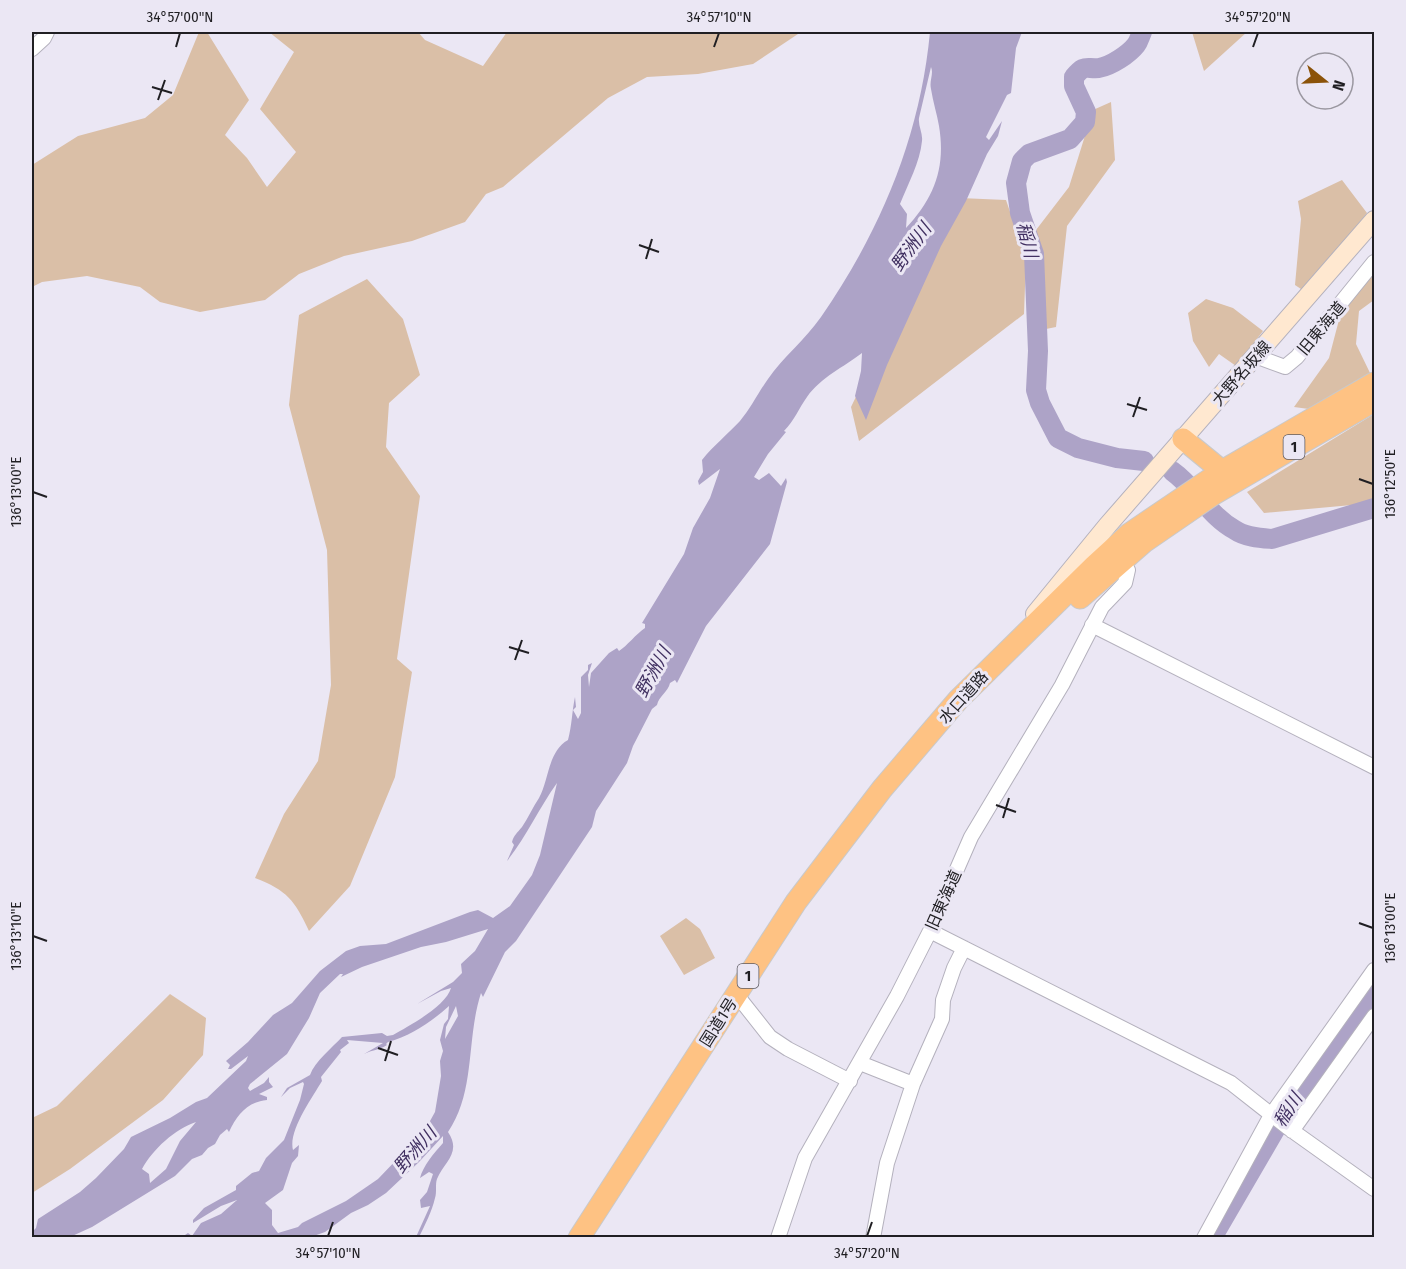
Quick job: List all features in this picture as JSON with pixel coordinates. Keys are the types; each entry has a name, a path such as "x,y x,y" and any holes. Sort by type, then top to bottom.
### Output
{"highway":[{"name":"水口道路","path":"1208,489 1222,471 1374,382"},
{"name":"水口道路","path":"935,729 958,700 1007,651 1187,503 1208,489 1374,401"},
{"path":"1183,439 1222,471"},
{"name":"水口道路","path":"935,729 1102,572"},
{"name":"国道1号","path":"579,1238 796,902 882,789 935,729"}],"main road":[{"name":"大野名坂線","path":"1007,651 1107,526 1374,220"},
{"path":"1102,572 1107,526"}],"street":[{"path":"32,49 47,32"},
{"name":"旧東海道","path":"1255,356 1285,367 1297,357 1374,262"},
{"path":"1102,572 1108,536 1107,526"},
{"name":"旧東海道","path":"778,1238 805,1158 860,1063 930,931 971,837 1062,685 1102,607 1125,583 1102,572"},
{"path":"1092,625 1374,767"},
{"path":"930,931 1231,1083 1289,1129 1374,1189"},
{"path":"873,1238 887,1163 913,1084 942,1019 943,1000 964,948"},
{"path":"1204,1238 1273,1117 1374,970"},
{"path":"736,994 770,1037 788,1049 850,1081"},
{"path":"1289,1129 1374,1016"},
{"path":"860,1063 913,1084"}],"shaded area":[{"path":"199,32 207,32 249,100 225,135 247,158 267,187 296,152 260,109 294,52 269,32 418,32 425,40 483,66 507,32 801,32 753,64 698,74 647,77 608,98 503,187 486,194 465,222 412,241 344,256 299,274 265,300 200,312 160,302 140,287 87,276 42,282 32,287 32,165 78,136 145,118 173,95"},
{"path":"1192,32 1247,32 1204,71"},
{"path":"1111,102 1115,160 1067,226 1056,327 1046,329 1036,230 1069,187 1093,110"},
{"path":"1342,180 1367,213 1304,291 1295,285 1301,219 1298,201"},
{"path":"960,198 1006,200 1026,259 1024,314 859,441 851,407 908,290"},
{"path":"1374,272 1374,300 1359,311 1356,344 1371,375 1309,409 1294,407 1329,358 1340,316"},
{"path":"367,279 403,319 420,375 389,403 386,447 420,496 397,659 412,672 395,777 350,886 309,931 289,898 275,887 255,878 284,814 318,761 331,685 327,550 289,405 299,315"},
{"path":"1206,299 1233,308 1263,331 1236,366 1219,354 1209,367 1193,341 1188,313"},
{"path":"1374,414 1374,503 1264,513 1247,492"},
{"path":"686,918 700,929 715,958 684,975 660,936"},
{"path":"170,994 206,1018 203,1055 163,1100 70,1169 32,1193 32,1118 57,1106"}],"water":[{"name":"野洲川","path":"930,32 1022,32 1016,48 1011,93 1007,95 986,137 989,140 1002,121 998,136 941,246 887,365 866,420 855,396 861,371 862,353 813,390 754,477 759,480 769,473 781,486 786,478 787,482 770,544 706,626 677,683 675,680 670,683 657,705 652,709 627,763 596,811 592,827 516,941 505,952 483,997 481,993 476,1010 463,1099 448,1132 452,1139 453,1152 437,1179 434,1203 419,1237 416,1237 430,1206 421,1208 420,1200 427,1192 433,1174 429,1172 420,1178 421,1173 443,1143 443,1136 386,1193 351,1213 325,1232 308,1238 182,1237 188,1233 192,1236 201,1223 221,1214 237,1200 221,1206 193,1223 204,1208 236,1190 236,1186 252,1173 259,1171 266,1158 284,1140 304,1084 303,1082 290,1088 281,1097 287,1088 310,1075 320,1060 342,1037 382,1033 387,1036 393,1035 435,1008 448,995 451,988 417,1004 453,982 462,973 461,964 475,951 488,929 421,947 362,967 341,977 343,974 340,974 320,993 309,1018 287,1054 250,1084 248,1088 250,1091 264,1083 269,1077 269,1082 273,1087 259,1094 267,1097 267,1100 254,1103 244,1110 229,1132 227,1129 215,1144 202,1155 192,1159 175,1176 92,1227 70,1237 32,1237 38,1219 80,1192 96,1178 124,1149 131,1137 207,1098 246,1061 248,1056 231,1069 228,1069 230,1065 226,1061 248,1042 273,1015 292,1003 320,971 346,951 360,946 386,944 478,910 493,918 510,906 532,875 540,855 557,783 507,861 514,845 512,842 539,798 556,751 568,740 575,697 576,707 573,710 578,719 581,713 581,677 588,670 588,665 592,663 588,675 589,687 591,673 609,653 617,648 619,651 645,628 645,624 642,623 684,554 693,528 710,498 720,469 699,485 698,481 703,472 702,460 740,421 774,371 815,325 862,251 894,181 907,145 925,71","holes":["931,67 931,86 941,141 939,169 931,194 906,228 907,214 900,204 921,149 919,118","449,1006 448,1019 444,1024 440,1040 443,1051 435,1112 425,1130 378,1179 346,1201 298,1227 278,1233 272,1225 272,1210 265,1203 283,1190 292,1163 298,1156 299,1145 293,1150 292,1142 297,1124 322,1081 321,1077 341,1052 340,1050 349,1043 347,1040 383,1043 364,1054 381,1048 388,1042 428,1023","456,1006 458,1016 445,1039 446,1027","196,1122 180,1141 166,1169 150,1183 149,1174 142,1169 165,1141"]}],"waterway":[{"name":"稲川","path":"1142,32 1136,45 1119,59 1104,67 1083,69 1074,77 1074,86 1086,112 1085,122 1070,139 1029,154 1022,161 1016,183 1020,213 1034,254 1038,351 1036,390 1040,403 1058,438 1078,448 1117,458 1144,461"},
{"name":"稲川","path":"1172,471 1226,524 1253,537 1272,539 1374,508"},
{"name":"稲川","path":"1212,1238 1287,1109 1374,991"}]}
